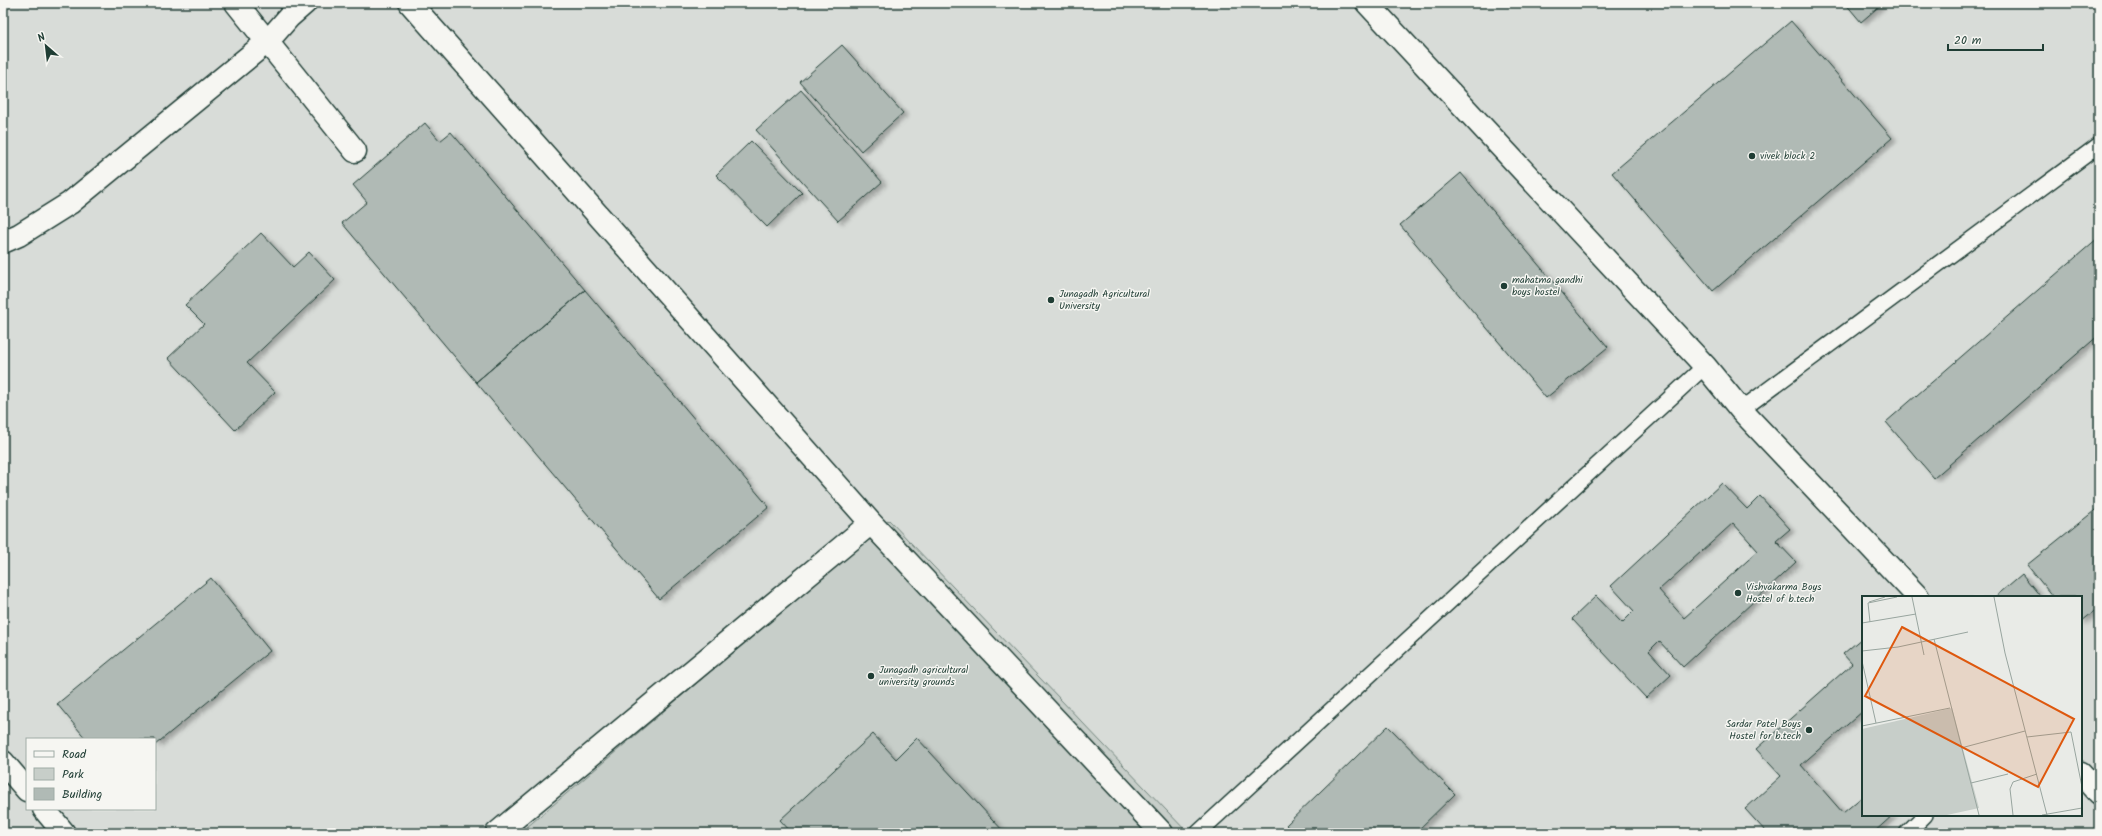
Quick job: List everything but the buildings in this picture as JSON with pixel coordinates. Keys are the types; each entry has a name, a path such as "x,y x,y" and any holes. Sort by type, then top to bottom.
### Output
{"street":[{"path":"236,3 355,151"},
{"path":"3,242 19,235 70,203 268,41 289,16 305,3"},
{"path":"410,3 871,523 1162,833"},
{"path":"1367,3 1705,366 1742,410 1917,596"},
{"path":"497,833 871,523"},
{"path":"3,762 26,789"},
{"path":"2082,774 2099,793"},
{"path":"45,810 64,833"}],"lane":[{"path":"1742,410 2099,145"},
{"path":"1198,833 1705,366"},
{"path":"1907,833 1924,816"}],"shaded area":[{"name":"Junagadh Agricultural University","path":"3,3 2099,3 2099,833 3,833"}],"green space":[{"name":"Junagadh agricultural university grounds","path":"889,520 1188,833 520,833"}],"place":[{"name":"vivek block 2","path":"1752,156"},
{"name":"mahatma gandhi boys hostel","path":"1504,286"},
{"name":"Junagadh Agricultural University","path":"1051,300"},
{"name":"Vishvakarma Boys Hostel of b.tech","path":"1738,593"},
{"name":"Junagadh agricultural university grounds","path":"871,676"},
{"name":"Sardar Patel Boys Hostel for b.tech","path":"1809,730"}]}
